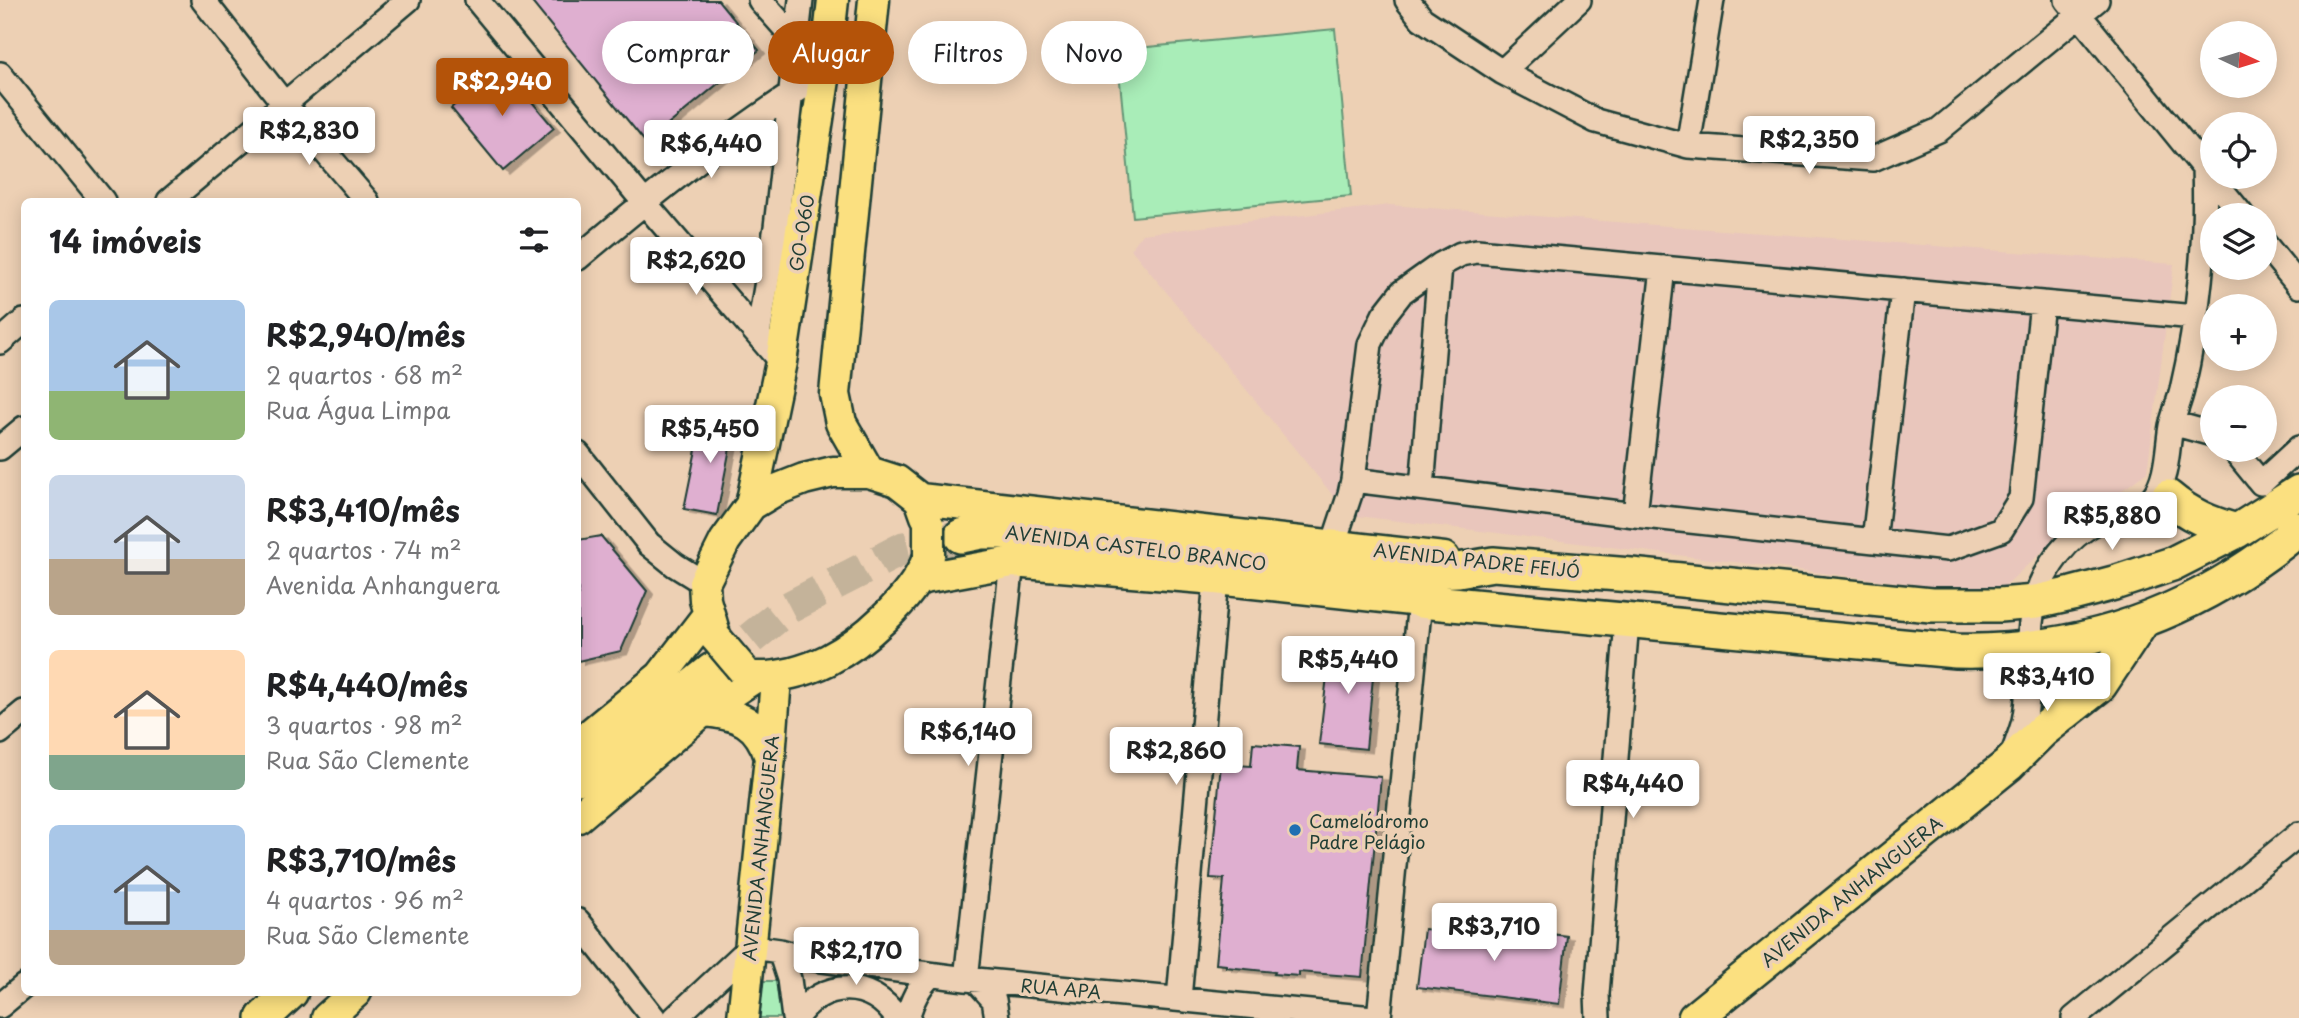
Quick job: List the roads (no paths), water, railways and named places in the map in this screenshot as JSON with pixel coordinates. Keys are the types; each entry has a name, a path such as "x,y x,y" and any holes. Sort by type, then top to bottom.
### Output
{"highway":[{"path":"2168,497 2196,517 2237,531"},
{"path":"2036,602 2115,583 2172,564 2237,531 2284,502"},
{"path":"1420,601 1956,651 2028,649 2095,636 2142,622 2174,610 2223,582 2265,555 2284,502"},
{"name":"AVENIDA CASTELO BRANCO","path":"961,536 981,532 1021,532 1322,556 1428,571 1458,570 1493,564"},
{"name":"AVENIDA CASTELO BRANCO","path":"1322,556 1491,608"},
{"name":"AVENIDA PADRE FEIJÓ","path":"1493,564 1931,605 2036,602"},
{"name":"AVENIDA ANHANGUERA","path":"1695,1018 2008,765 2042,731 2100,685 2142,622"},
{"path":"581,776 735,658"},
{"path":"263,1018 287,996"}],"main road":[{"name":"GO-060","path":"831,21 833,0"},
{"path":"869,472 841,423 835,394 874,0"},
{"name":"GO-060","path":"704,583 725,541 751,506 781,362 823,84"},
{"path":"751,506 776,490 804,479 833,472 869,472 897,481 925,512 1322,556"},
{"path":"581,742 661,676 735,658 827,661 848,647 894,610 924,568 925,512"},
{"path":"924,568 1012,562 1216,579 1420,601"},
{"path":"704,583 735,658"},
{"path":"581,814 703,710 735,658"},
{"name":"AVENIDA ANHANGUERA","path":"735,658 770,757 765,949 743,1018"},
{"path":"703,710 728,713 755,728 765,741 770,757"},
{"path":"327,1018 352,996"}],"street":[{"path":"203,0 285,105 364,198"},
{"path":"173,198 408,0"},
{"path":"477,0 781,362"},
{"path":"760,0 778,21"},
{"path":"798,21 801,0"},
{"path":"1407,0 1422,19 1502,72 1595,121 1688,146 1873,159 1939,130 2073,8 2097,0"},
{"path":"1502,72 1578,0"},
{"path":"1688,146 1712,0"},
{"path":"2073,8 2200,164"},
{"path":"0,74 101,198"},
{"path":"758,335 776,227 791,84"},
{"path":"581,255 644,202 807,84"},
{"path":"2221,189 2232,203"},
{"path":"1322,556 1350,494 1370,344 1384,315 1402,292 1440,265 1461,254 1477,251 2195,317"},
{"path":"2277,259 2299,286"},
{"path":"1422,488 1440,265"},
{"path":"1635,515 1662,268"},
{"path":"2008,765 2024,721 2028,649 2043,578 2067,542 2098,519 2151,500 2158,491 2176,424 2201,280"},
{"path":"1874,541 1902,290"},
{"path":"1353,480 1635,515 1948,549 2001,530 2021,498 2042,303"},
{"path":"0,342 21,324"},
{"path":"2176,424 2200,430"},
{"path":"2036,602 2076,550 2090,538 2154,513 2162,506 2173,482 2176,424"},
{"path":"0,426 21,428"},
{"path":"0,448 21,430"},
{"path":"2284,502 2299,448"},
{"path":"581,458 649,544 704,583"},
{"path":"2246,462 2284,502"},
{"path":"1001,1018 994,1000 971,980 1012,562"},
{"path":"1179,999 1216,579"},
{"path":"1378,1018 1420,601"},
{"path":"1598,1018 1597,994 1627,621"},
{"path":"0,732 21,714"},
{"path":"2074,1018 2299,834"},
{"path":"581,925 654,1018"},
{"path":"675,1018 765,949 789,979 795,1018"},
{"name":"RUA APA","path":"765,949 800,957 971,980 1373,1018"},
{"path":"907,1018 911,1003 922,983 931,975"},
{"path":"0,1006 21,988"},
{"path":"795,1018 804,1006 815,998 839,989 860,989 875,995 897,1018"}],"tunnel":[{"path":"712,670 788,608 904,548 958,537"}],"place":[{"name":"Camelódromo Padre Pelágio","path":"1295,830"}]}
